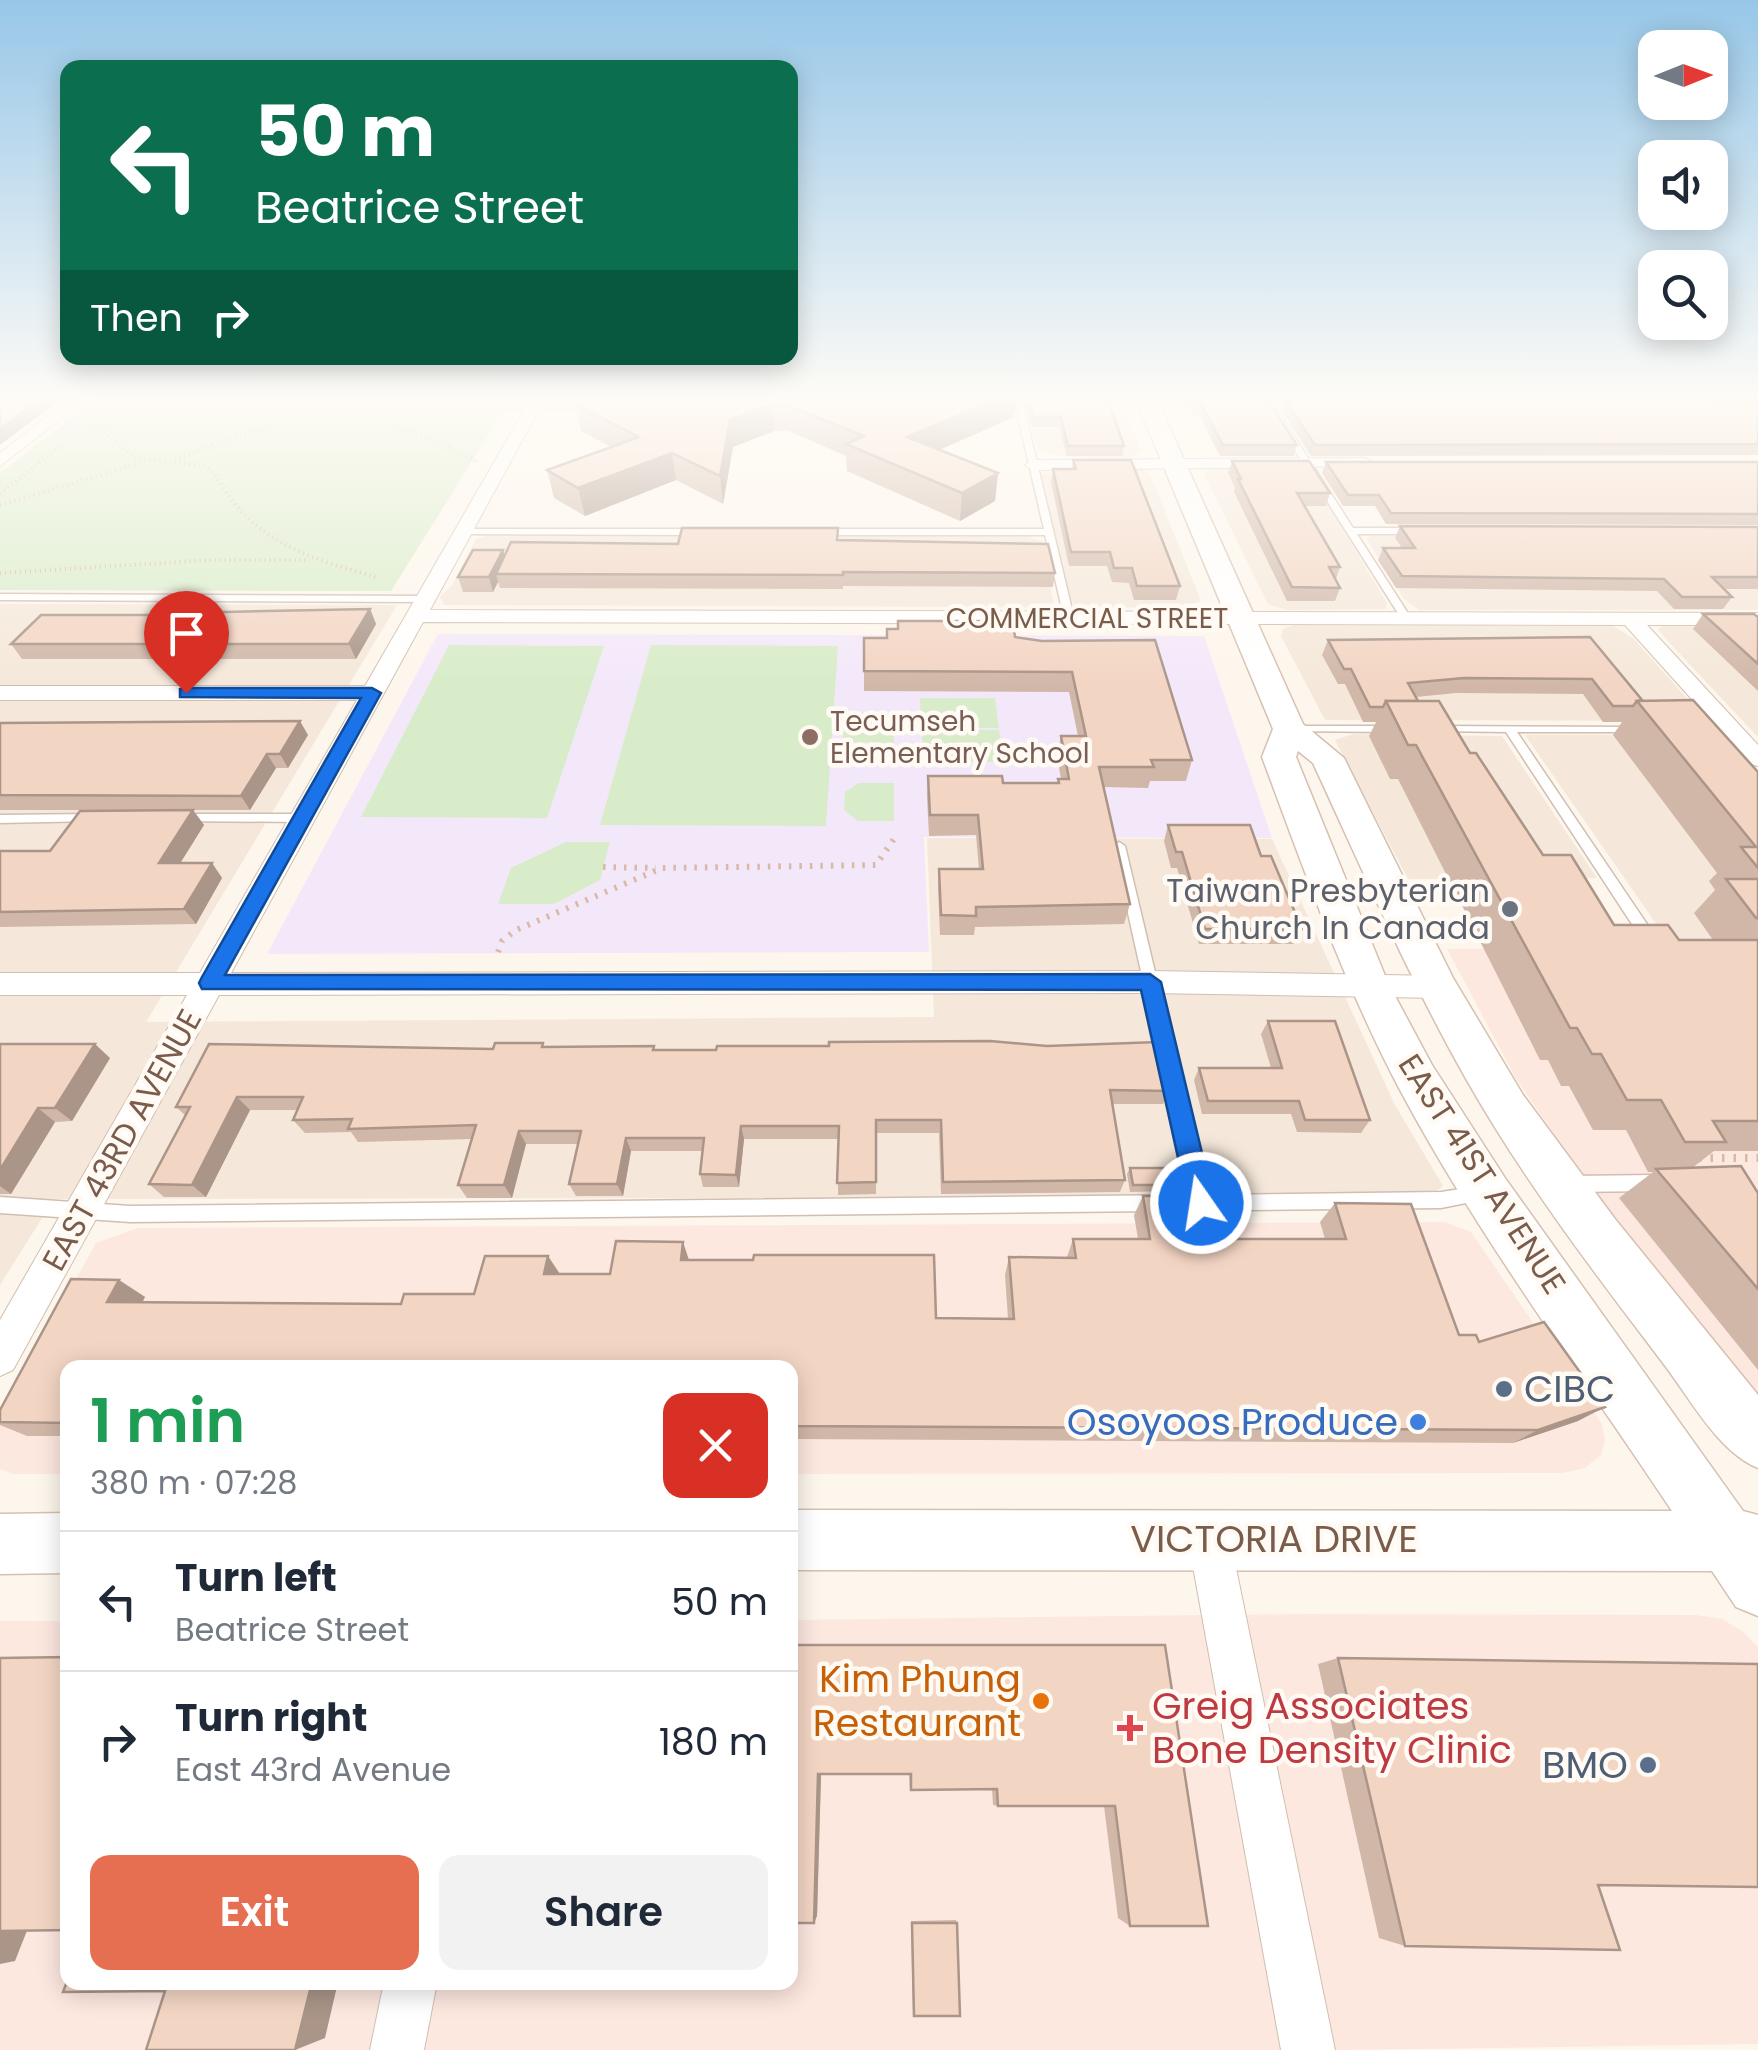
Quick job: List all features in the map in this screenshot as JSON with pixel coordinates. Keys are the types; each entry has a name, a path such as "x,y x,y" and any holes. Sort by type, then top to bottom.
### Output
{"main road":[{"name":"EAST 41ST AVENUE","path":"1187,496 1289,729 1326,758 1438,987 1506,1107 1560,1184 1758,1440"},
{"name":"EAST 41ST AVENUE","path":"1289,729 1279,757 1366,983 1416,1078 1488,1192 1748,1556"},
{"name":"VICTORIA DRIVE","path":"798,1540 1209,1539 1748,1556"},
{"path":"0,1544 60,1543"}],"street":[{"name":"EAST 43RD AVENUE","path":"0,1357 483,496"},
{"name":"COMMERCIAL STREET","path":"421,608 1069,618 1758,619"},
{"path":"1631,618 1722,728 1758,759"},
{"path":"0,693 372,693"},
{"path":"0,984 1150,982 1438,987"},
{"path":"1209,1539 1308,2050"},
{"path":"396,2050 410,1990"}],"lane":[{"path":"1040,496 1069,618"},
{"path":"1330,496 1406,618"},
{"path":"1354,531 1430,532"},
{"path":"463,532 720,532"},
{"path":"816,532 1049,532"},
{"path":"0,597 421,608"},
{"path":"1289,729 1413,729"},
{"path":"1432,729 1642,729"},
{"path":"1510,730 1664,960"},
{"path":"0,818 114,818"},
{"path":"172,818 303,818"},
{"path":"1119,846 1201,1203"},
{"path":"1560,1184 1668,1183"},
{"path":"0,1205 130,1214 1441,1200 1488,1192"}],"path":[{"path":"0,505 31,496"},
{"path":"229,496 269,536 316,560 382,578"},
{"path":"0,573 212,560 316,560"},
{"path":"603,867 876,865 898,833"},
{"path":"498,952 502,941 516,930 662,868"}],"shaded area":[{"path":"1045,496 1159,496 1201,601 1185,608 1077,607 1070,599"},
{"path":"1215,496 1322,496 1387,603 1386,609 1287,610 1268,604"},
{"path":"490,535 1026,536 1042,541 1054,607 444,605 440,597 453,584 476,539"},
{"path":"1758,536 1758,610 1419,610 1404,599 1366,538"},
{"path":"0,604 397,605 146,1022 934,1017 927,838 1272,839 1395,1105 1443,1186 1430,1197 54,1199 0,1285"},
{"path":"1294,625 1613,626 1633,638 1701,714 1693,721 1325,720 1281,636 1283,629"},
{"path":"1758,626 1758,737 1665,638 1658,629"},
{"name":"Tecumseh Elementary School","path":"438,634 1204,636 1272,838 924,837 929,952 267,954"},
{"path":"1353,734 1502,736 1597,878 1408,879 1335,740"},
{"path":"1694,734 1758,947 1673,948 1525,735"},
{"path":"1447,949 1637,949 1758,960 1758,1399 1575,1166 1515,1077"},
{"path":"1445,1222 1471,1232 1602,1424 1605,1440 1601,1455 1585,1468 1563,1473 798,1474 798,1360 60,1360 60,1474 14,1474 0,1469 0,1416 96,1243 138,1228"},
{"path":"1303,1614 1696,1615 1722,1619 1758,1647 1758,2044 1350,2050 0,2050 0,1621 60,1621 60,1990 798,1990 798,1620"}],"green space":[{"path":"0,496 450,496 391,591 0,590"},
{"path":"449,645 604,646 547,818 361,817"},
{"path":"651,645 838,646 826,826 600,825"},
{"path":"920,698 995,698 999,728 921,728"},
{"path":"845,713 893,713 894,743 843,742"},
{"path":"922,729 999,730 1003,762 923,761"},
{"path":"859,783 894,783 894,821 858,821 844,810 845,792"},
{"path":"566,842 610,842 600,880 554,904 498,904 511,868"}],"building":[{"path":"1059,496 1145,496 1180,586 1137,586 1132,568 1114,568 1110,552 1071,552"},
{"path":"1246,496 1299,496 1340,567 1329,567 1340,588 1292,587"},
{"path":"1379,496 1758,496 1758,514 1391,513"},
{"path":"1400,526 1758,527 1758,577 1712,577 1732,597 1682,597 1664,579 1402,576 1383,548 1415,548"},
{"path":"682,528 838,528 837,540 1048,544 1055,573 496,574 511,542 678,544"},
{"path":"473,550 503,550 489,577 458,577"},
{"path":"370,609 349,644 11,644 41,615 220,615"},
{"path":"1703,614 1758,617 1758,664"},
{"path":"898,621 1013,621 1015,637 1042,641 1155,640 1192,760 1151,760 1154,767 1099,767 1130,904 976,907 976,916 941,915 939,869 983,869 978,815 930,815 928,776 1002,776 1003,783 1059,783 1058,779 1069,779 1061,736 1086,736 1072,672 864,671 864,638 887,638 887,629 898,629"},
{"path":"1590,637 1642,700 1633,706 1613,706 1592,679 1464,678 1408,683 1418,701 1386,701 1383,707 1370,707 1351,669 1344,669 1328,640"},
{"path":"1693,700 1758,772 1758,868 1741,847 1756,847 1637,701"},
{"path":"1386,701 1439,701 1470,753 1476,753 1543,855 1571,855 1614,925 1668,925 1679,940 1758,940 1758,1121 1713,1121 1726,1142 1685,1142 1661,1100 1627,1100 1601,1054 1592,1054 1577,1028 1570,1028 1416,745 1408,745"},
{"path":"300,721 280,754 267,754 241,796 0,795 0,723"},
{"path":"193,810 159,863 212,863 184,909 0,912 0,851 50,851 80,811"},
{"path":"1168,825 1250,825 1261,856 1271,856 1302,929 1205,929 1182,852 1176,852"},
{"path":"1726,879 1758,879 1758,918 1756,918"},
{"path":"1268,1021 1335,1021 1370,1120 1305,1120 1299,1101 1208,1101 1199,1068 1282,1068"},
{"path":"990,1041 1047,1046 1158,1042 1169,1091 1110,1090 1125,1180 943,1182 941,1120 876,1120 876,1182 837,1183 839,1126 741,1126 736,1175 700,1174 704,1138 626,1138 617,1184 569,1184 581,1131 519,1131 504,1185 458,1185 476,1125 348,1129 352,1119 293,1120 303,1097 237,1097 192,1185 149,1184 190,1107 176,1107 209,1044 493,1049 495,1043 543,1043 542,1047 716,1050 717,1046 829,1046 829,1042"},
{"path":"0,1044 95,1044 55,1108 38,1108 0,1170"},
{"path":"1741,1166 1758,1193 1758,1289 1656,1169"},
{"path":"1130,1168 1174,1168 1178,1185 1133,1185"},
{"path":"1143,1196 1190,1196 1199,1239 1346,1239 1335,1203 1411,1204 1459,1335 1476,1335 1479,1342 1544,1322 1605,1407 1538,1430 798,1426 798,1360 60,1360 60,1423 0,1422 0,1410 71,1279 119,1280 107,1302 401,1304 404,1294 474,1294 485,1256 548,1256 544,1274 610,1274 616,1241 683,1242 681,1260 753,1260 754,1255 934,1255 936,1318 1014,1319 1009,1257 1076,1258 1073,1239 1150,1239"},
{"path":"798,1645 1165,1645 1208,1926 1130,1926 1115,1806 998,1806 997,1789 911,1790 911,1774 818,1774 814,1923 798,1923"},
{"path":"60,1657 60,1930 0,1931 0,1658"},
{"path":"1338,1658 1758,1664 1758,1887 1598,1885 1620,1950 1405,1946"},
{"path":"912,1923 957,1923 960,2016 914,2016"},
{"path":"64,1990 310,1990 295,2050 146,2050 165,1991"}],"place":[{"name":"Tecumseh Elementary School","path":"810,737"},
{"name":"Taiwan Presbyterian Church In Canada","path":"1510,909"},
{"name":"CIBC","path":"1504,1389"},
{"name":"Osoyoos Produce","path":"1418,1422"},
{"name":"Kim Phung Restaurant","path":"1041,1701"},
{"name":"Greig Associates Bone Density Clinic","path":"1130,1728"},
{"name":"BMO","path":"1648,1765"}],"route":[{"path":"186,693 372,693 210,983 1150,982 1201,1203"}]}
